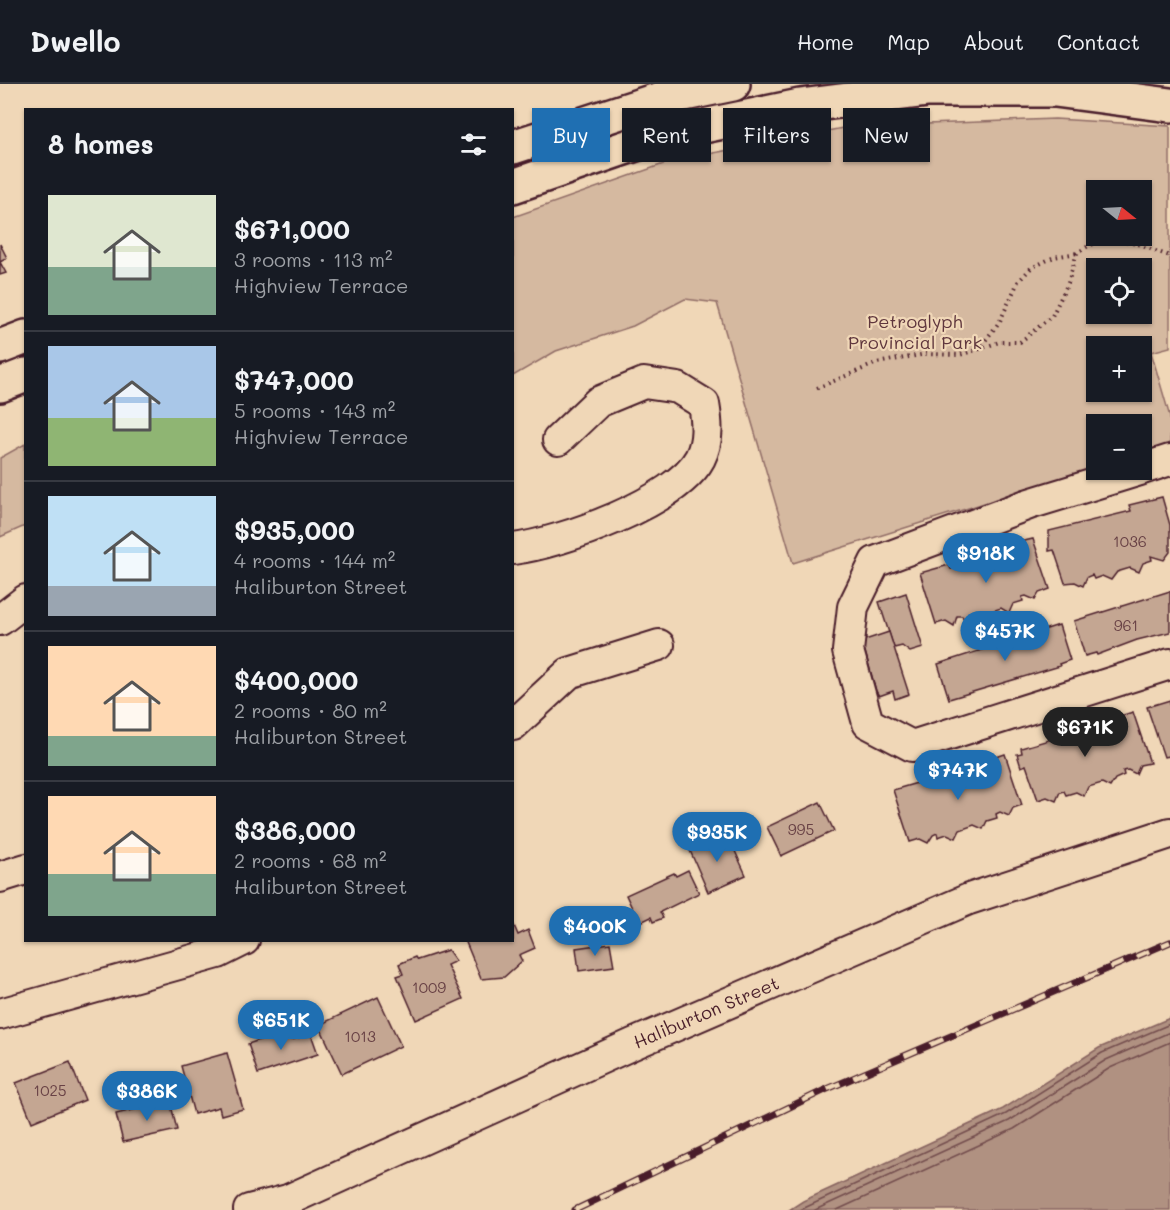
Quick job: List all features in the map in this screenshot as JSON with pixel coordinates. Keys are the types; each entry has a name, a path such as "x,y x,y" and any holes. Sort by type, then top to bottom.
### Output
{"highway":[{"path":"514,147 660,99 733,84"},
{"path":"514,186 665,134 800,106 928,90 1055,90 1170,105"},
{"path":"0,347 24,338"},
{"path":"0,385 24,376"}],"street":[{"path":"514,549 532,547 630,512 677,486 700,458 708,428 704,404 678,388 644,383 598,402 558,440"},
{"path":"1152,466 1170,460"},
{"path":"1106,480 1029,504 875,562 853,607 848,651 868,723 912,746 1170,664"},
{"path":"0,620 24,602"},
{"path":"514,724 569,673 659,645"},
{"name":"Haliburton Street","path":"249,1210 288,1200 633,1044 969,899 1170,833"},
{"path":"0,877 24,870"},
{"path":"0,1014 218,953 240,942"}],"path":[{"path":"978,349 1000,321 1018,282 1031,268 1054,257 1077,253 1091,243 1114,238 1170,256"},
{"path":"817,387 877,363 926,354 960,356 999,342 1020,342 1052,316 1068,283 1077,253"}],"green space":[{"name":"Petroglyph Provincial Park","path":"1055,119 1170,126 1170,347 1152,352 1152,336 1086,336 1086,402 1152,402 1152,355 1170,417 1170,444 1152,450 1152,414 1086,414 1086,471 793,563 717,303 685,299 633,326 556,351 514,375 514,217 669,162 711,162 711,153 723,151 723,162 831,162 831,130 843,128 843,162 930,162 930,124"},
{"path":"24,445 24,526 0,537 0,458"}],"water":[{"path":"1170,1018 1170,1210 789,1210 803,1201 1003,1109 1099,1048"}],"building":[{"path":"0,244 7,258 0,262"},
{"path":"0,262 6,273 0,275"},
{"path":"1162,497 1170,525 1170,552 1164,560 1151,556 1152,560 1143,563 1139,572 1130,568 1117,572 1111,580 1102,576 1094,579 1092,575 1087,577 1083,586 1075,582 1065,583 1054,550 1049,551 1049,531 1131,511 1129,505"},
{"path":"1033,539 1050,589 1039,593 1035,600 1026,596 1022,597 1023,601 1013,604 1009,613 1001,608 986,613 982,621 972,616 964,619 962,616 957,616 954,626 946,621 936,624 920,573 949,565 951,569 1004,552 1002,546"},
{"path":"1170,591 1170,632 1137,640 1097,655 1096,653 1085,656 1074,621"},
{"path":"906,593 923,648 910,652 902,646 894,648 879,602"},
{"path":"1059,625 1070,660 1059,664 1060,666 949,699 938,664"},
{"path":"889,632 909,694 895,699 893,691 879,696 876,691 862,641"},
{"path":"1170,700 1170,756 1164,757 1147,707"},
{"path":"1133,712 1150,763 1140,765 1136,774 1128,770 1123,771 1124,775 1115,779 1110,787 1102,783 1088,787 1084,796 1076,792 1066,795 1064,791 1060,792 1056,801 1047,797 1038,800 1026,765 1021,767 1017,754 1022,753 1021,748 1052,739 1054,742 1102,726 1101,722"},
{"path":"1005,754 1022,805 1013,808 1009,816 1000,812 996,814 997,818 987,821 983,829 974,825 960,830 956,838 947,834 938,837 937,833 928,843 920,839 910,842 893,790 924,781 926,785"},
{"path":"820,802 834,831 781,856 767,827"},
{"path":"710,836 714,845 729,838 746,875 708,892 688,846"},
{"path":"688,870 699,893 660,912 663,918 653,922 651,917 639,923 626,895 674,873 676,876"},
{"path":"514,925 518,935 528,930 535,948 519,955 522,961 504,977 481,979 466,942 514,942"},
{"path":"610,943 614,966 579,971 576,948"},
{"path":"448,950 456,961 447,965 463,999 416,1020 397,976 403,974 399,964 415,957 417,960"},
{"path":"378,997 401,1046 342,1074 319,1025"},
{"path":"288,1030 291,1040 311,1034 318,1054 258,1074 248,1044"},
{"path":"227,1053 243,1109 221,1115 219,1107 194,1114 181,1066"},
{"path":"70,1062 85,1100 32,1122 16,1083"},
{"path":"170,1101 177,1130 123,1142 116,1114"}],"railway":[{"path":"575,1210 825,1090 1170,942"}]}
